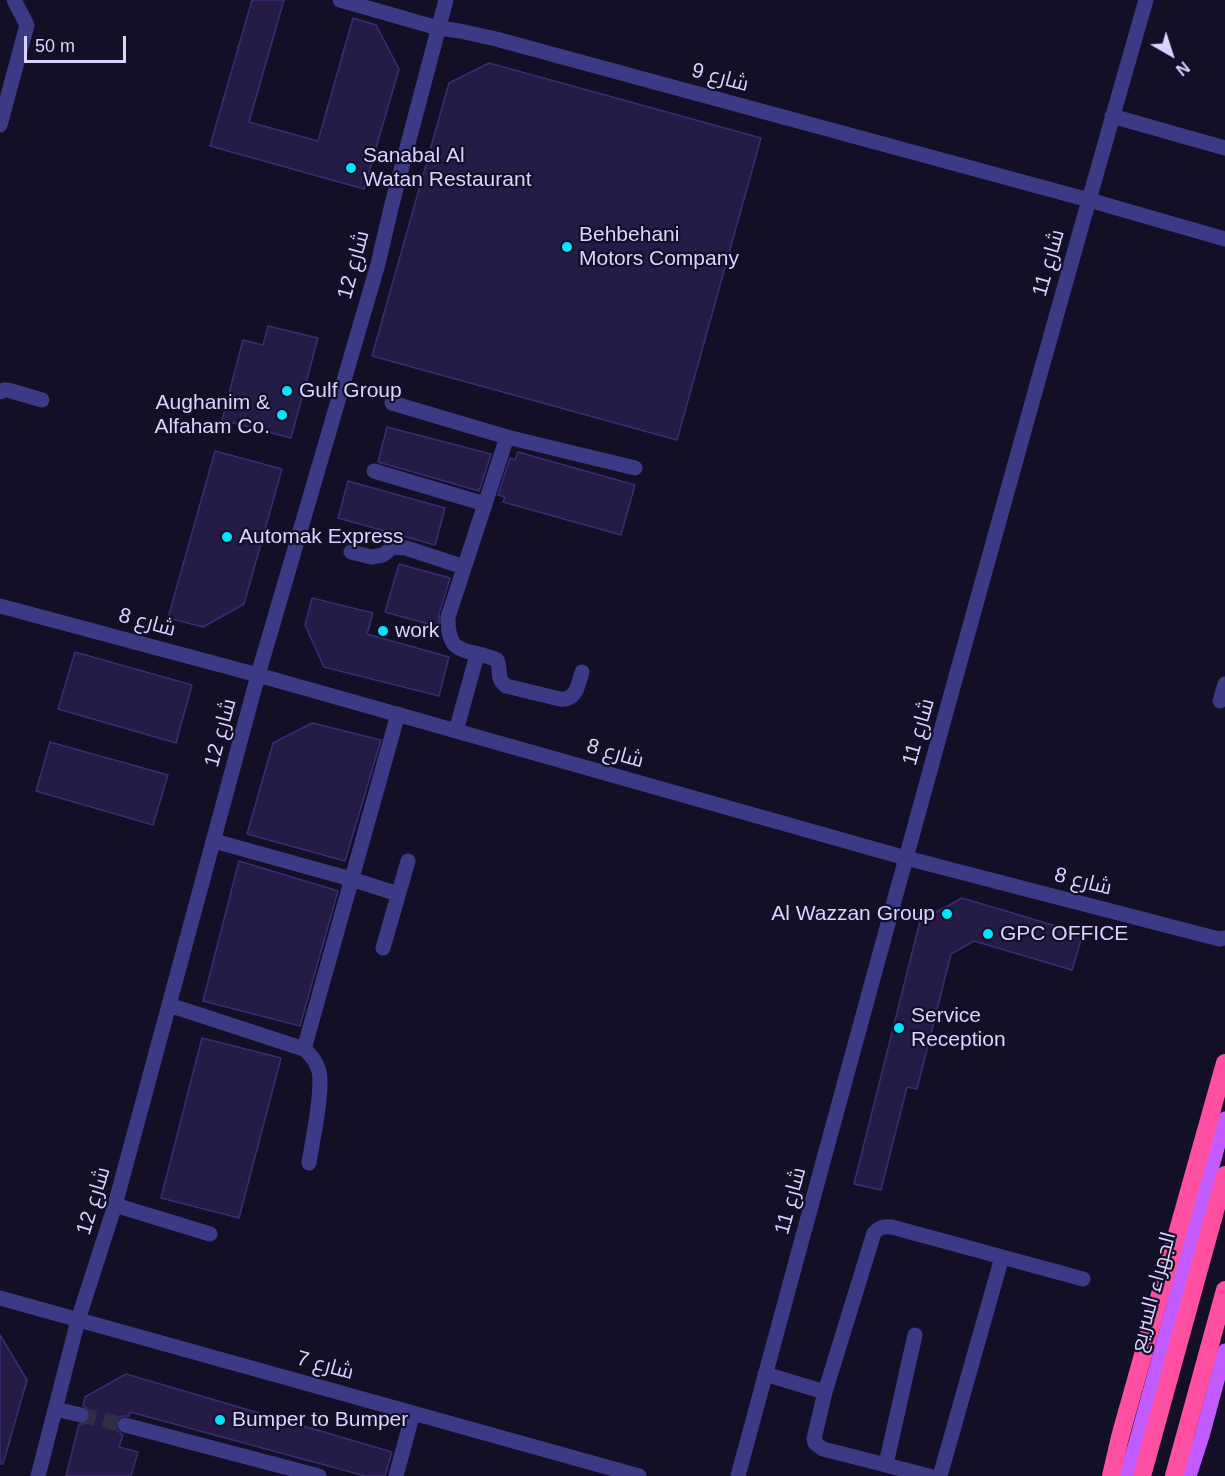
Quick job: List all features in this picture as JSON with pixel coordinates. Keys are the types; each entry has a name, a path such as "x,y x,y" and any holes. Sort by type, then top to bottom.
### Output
{"highway":[{"path":"1111,1476 1225,1063"},
{"name":"الجهراء السريع","path":"1142,1476 1225,1175"},
{"path":"1174,1476 1225,1290"}],"main road":[{"name":"الجهراء السريع","path":"1127,1476 1225,1119"},
{"path":"1189,1476 1225,1351"}],"street":[{"path":"0,125 27,25 14,0"},
{"name":"شارع 9","path":"340,0 438,28 507,42 1225,239"},
{"name":"شارع 12","path":"38,1476 78,1320 115,1206 258,675 378,264 446,0"},
{"name":"شارع 11","path":"738,1476 906,858 1146,0"},
{"path":"1112,116 1225,148"},
{"path":"0,392 8,390 42,399"},
{"path":"392,403 507,437 635,468"},
{"path":"507,437 448,617 451,640 457,648 497,660 500,666 500,681 506,686 565,700 575,693 582,672"},
{"path":"374,471 485,504"},
{"path":"351,552 371,557 383,555 393,548 406,548 464,567"},
{"name":"شارع 8","path":"0,606 258,675 906,858 1223,941"},
{"path":"456,731 477,655"},
{"path":"1220,701 1225,684"},
{"path":"304,1049 398,714"},
{"path":"214,841 398,894"},
{"path":"383,948 408,861"},
{"path":"169,1005 304,1049 312,1057 319,1069 321,1085 309,1163"},
{"path":"115,1206 210,1234"},
{"path":"929,1476 823,1449 815,1443 814,1434 825,1392 874,1233 885,1226 892,1227 1083,1279"},
{"path":"940,1476 1002,1257"},
{"name":"شارع 7","path":"0,1298 639,1476"},
{"path":"886,1464 915,1335"},
{"path":"765,1374 825,1392"},
{"path":"56,1409 81,1414"},
{"path":"396,1476 413,1413"},
{"path":"126,1425 319,1476"}],"building":[{"path":"252,0 284,0 249,122 318,141 353,18 376,25 399,69 364,189 210,146"},
{"name":"Behbehani Motors Company","path":"489,63 761,138 677,440 372,356 449,83"},
{"path":"268,326 318,338 291,438 222,420 243,340 263,345"},
{"path":"387,427 491,454 479,491 378,462"},
{"name":"Automak Express","path":"215,451 282,469 244,604 203,627 168,618"},
{"path":"518,452 635,485 621,535 503,502 505,497 498,495 510,458 515,460"},
{"path":"348,481 445,508 435,545 338,518"},
{"path":"399,564 450,578 439,614 439,627 385,612"},
{"path":"312,598 373,613 367,634 449,657 439,696 324,667 305,625"},
{"path":"75,652 192,685 176,743 58,709"},
{"path":"312,723 381,740 345,861 247,834 273,743"},
{"path":"50,742 168,775 153,825 36,791"},
{"path":"239,861 338,891 300,1026 203,1001"},
{"path":"962,898 1083,934 1072,970 974,941 951,954 917,1089 907,1087 881,1190 854,1184 920,921"},
{"path":"202,1038 281,1058 239,1218 161,1198"},
{"path":"0,1335 27,1380 3,1464 0,1464"},
{"name":"Bumper to Bumper","path":"126,1374 392,1452 385,1476 365,1476 130,1412 129,1416 119,1418 116,1427 123,1435 119,1447 138,1452 131,1476 66,1476 79,1424 84,1424 90,1418 90,1412 83,1406 85,1397"}],"tunnel":[{"path":"81,1415 125,1425"}],"place":[{"name":"Sanabal Al Watan Restaurant","path":"351,168"},
{"name":"Behbehani Motors Company","path":"567,247"},
{"name":"Gulf Group","path":"287,391"},
{"name":"Aughanim & Alfaham Co.","path":"282,415"},
{"name":"Automak Express","path":"227,537"},
{"name":"work","path":"383,631"},
{"name":"Al Wazzan Group","path":"947,914"},
{"name":"GPC OFFICE","path":"988,934"},
{"name":"Service Reception","path":"899,1028"},
{"name":"Bumper to Bumper","path":"220,1420"}]}
